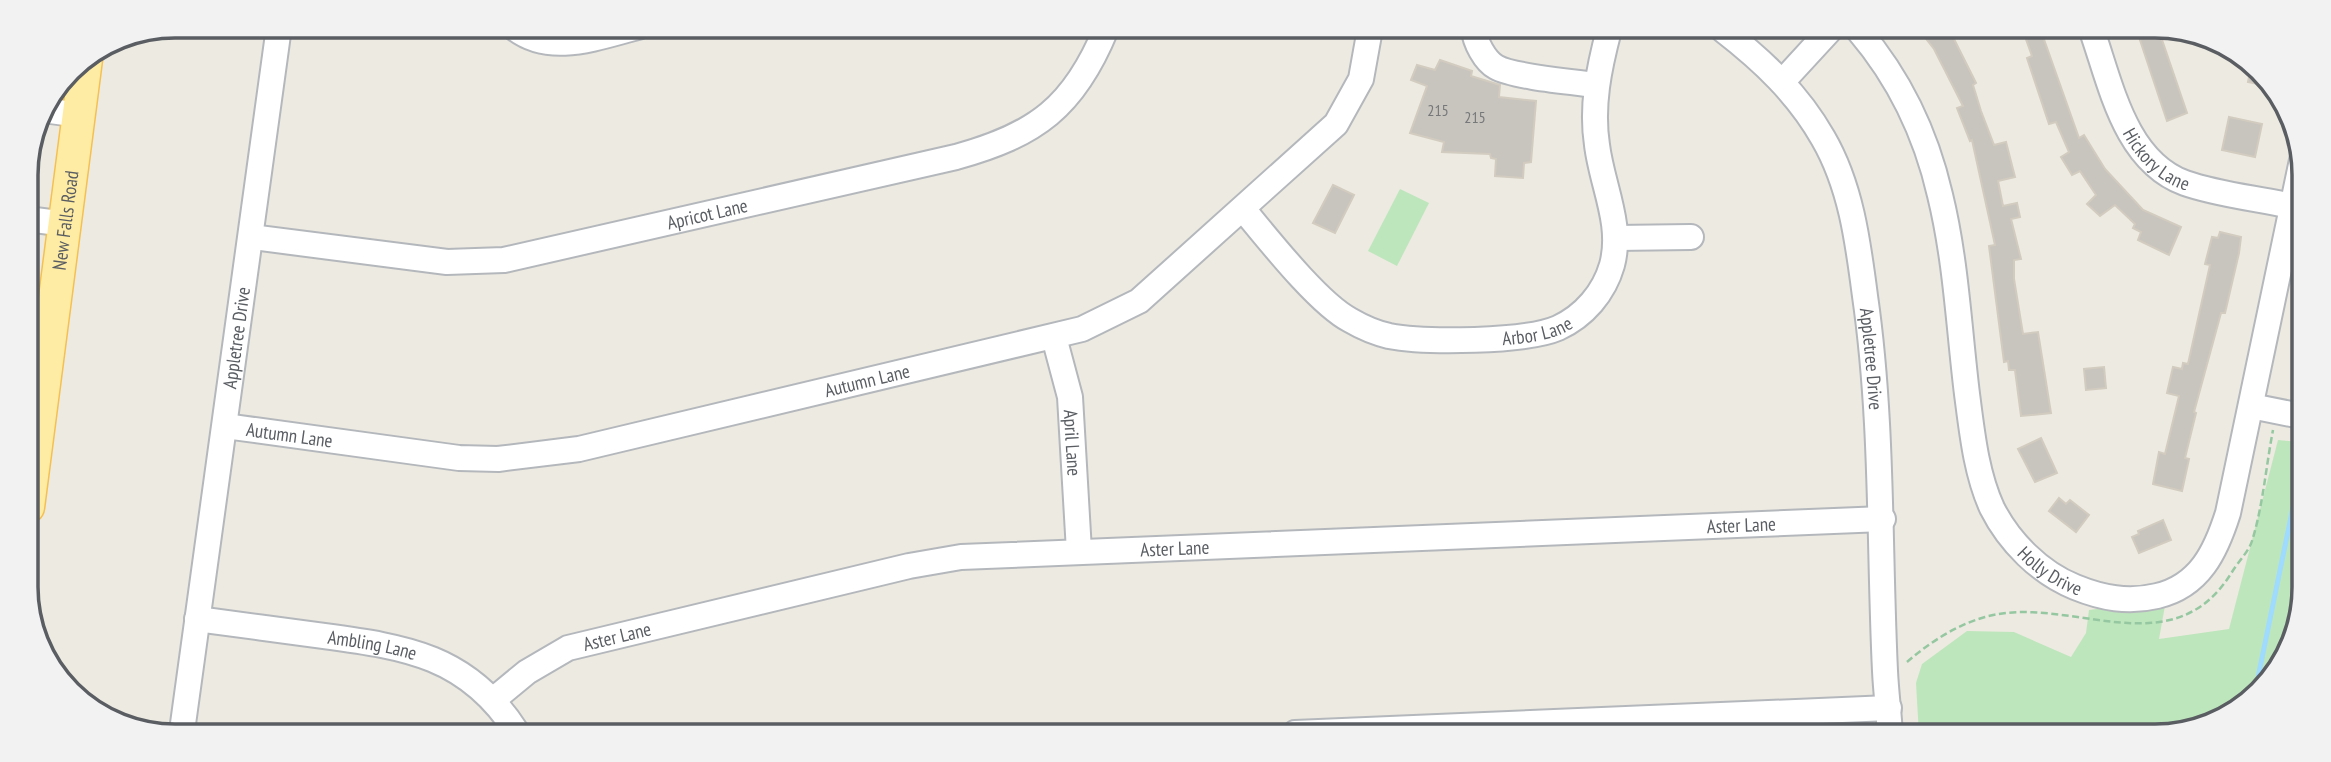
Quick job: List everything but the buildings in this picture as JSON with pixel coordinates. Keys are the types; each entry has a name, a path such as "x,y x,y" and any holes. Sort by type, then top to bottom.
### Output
{"main road":[{"name":"New Falls Road","path":"39,348 40,325 66,224 85,72"}],"street":[{"name":"Appletree Drive","path":"183,724 278,38"},
{"path":"536,38 558,43 594,38"},
{"name":"Apricot Lane","path":"252,237 447,262 504,260 956,157 1019,136 1055,111 1085,73 1102,38"},
{"name":"Autumn Lane","path":"225,426 459,458 534,456 579,449 1054,337 1110,318 1139,301 1336,124 1361,79 1368,38"},
{"path":"1474,38 1496,67 1551,80 1596,85"},
{"name":"Arbor Lane","path":"1243,209 1294,268 1347,319 1391,336 1429,339 1527,336 1559,327 1590,306 1606,284 1616,239 1596,139 1596,85 1607,38"},
{"name":"Appletree Drive","path":"1733,38 1783,82 1824,139 1850,205 1860,258 1876,382 1883,519 1885,672 1890,723"},
{"path":"1783,82 1822,38"},
{"name":"Holly Drive","path":"1863,38 1903,95 1933,167 1949,246 1979,466 1993,509 2022,550 2063,582 2095,596 2145,599 2180,587 2207,563 2218,545 2228,513 2292,202"},
{"name":"Hickory Lane","path":"2095,38 2133,139 2156,167 2172,177 2200,188 2291,206"},
{"path":"55,112 80,115"},
{"path":"39,221 66,224"},
{"path":"1616,239 1691,237"},
{"name":"April Lane","path":"1054,337 1070,397 1079,551"},
{"path":"2251,406 2292,414"},
{"name":"Aster Lane","path":"493,700 546,659 596,640 922,564 997,554 1883,519"},
{"name":"Ambling Lane","path":"197,619 416,651 462,674 493,700 510,724"},
{"path":"1525,723 1889,708"}],"green space":[{"path":"1400,189 1429,203 1397,266 1368,251"},
{"path":"2278,440 2292,441 2292,586 2288,622 2274,655 2246,690 2208,713 2164,723 1918,723 1916,683 1922,664 1967,631 2014,632 2071,657 2086,633 2089,610 2166,600 2159,639 2229,629"}],"waterway":[{"path":"2258,676 2292,512"}]}
